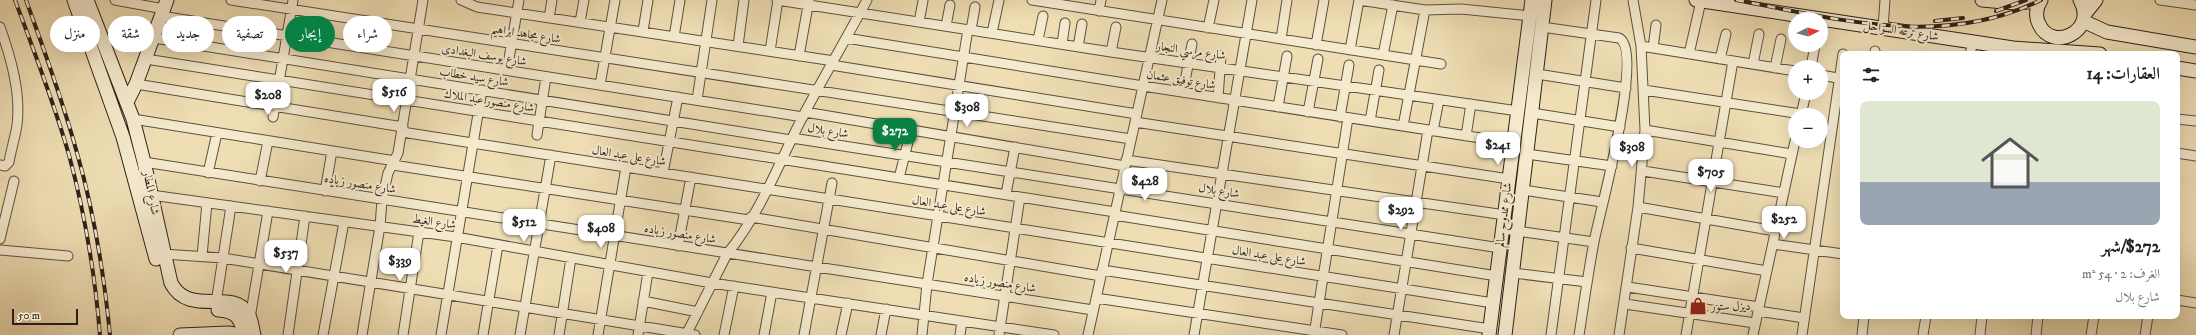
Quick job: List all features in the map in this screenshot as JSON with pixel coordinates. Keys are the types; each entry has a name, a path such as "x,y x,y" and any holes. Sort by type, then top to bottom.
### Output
{"main road":[{"name":"شارع المطار","path":"74,0 123,137 159,269 167,292 176,301 187,307 226,310 235,313 240,320 243,335"},
{"name":"شارع المطار","path":"88,0 133,120 144,162 163,254 171,283 177,293 193,301 236,304 244,309 250,318"},
{"name":"شارع ممدوح سالم","path":"1490,332 1532,0"},
{"name":"شارع ممدوح سالم","path":"1505,335 1545,0"},
{"name":"شارع ترعه السواحل","path":"1698,0 1788,14"},
{"path":"1982,0 2015,3 2040,0 2036,11 2038,22 2044,31 2053,37 2064,38 2074,34 2096,0"},
{"path":"2080,0 2084,18 2107,32 2196,47"},
{"path":"154,38 164,8"},
{"name":"شارع ترعه السواحل","path":"1828,20 1883,28 1971,48 2013,48 2047,51"},
{"path":"2053,37 2058,51"},
{"path":"127,102 149,52"},
{"path":"2180,68 2196,71"},
{"path":"105,86 118,80"},
{"path":"250,318 254,335"},
{"path":"180,335 228,333 243,335"}],"street":[{"name":"شارع يوسف البغدادى","path":"115,0 164,8 285,36"},
{"name":"شارع مجاهد ابراهيم","path":"231,0 1131,140"},
{"path":"290,16 293,0"},
{"path":"362,335 380,226 382,200 388,173 394,163 402,129 424,0"},
{"path":"461,0 468,4 484,4 517,13 799,56 1136,118 1228,137 1509,179"},
{"path":"507,70 520,0"},
{"path":"549,18 552,0"},
{"path":"580,22 584,0"},
{"path":"600,85 615,0"},
{"path":"644,32 648,0"},
{"path":"674,37 680,0"},
{"path":"697,100 712,0"},
{"path":"738,46 744,0"},
{"path":"770,51 778,0"},
{"name":"شارع مرسي النجار","path":"778,0 808,2 918,22 1078,47 1518,111"},
{"path":"163,254 202,256 259,263 563,313 601,320 639,330 690,335 698,312 727,254 767,189 804,114 867,0"},
{"path":"992,33 999,0"},
{"path":"1032,0 1065,3 1158,20 1440,64"},
{"path":"1099,10 1101,0"},
{"path":"1088,335 1162,0"},
{"path":"1208,28 1214,0"},
{"path":"1194,335 1252,0"},
{"path":"1281,39 1288,0"},
{"path":"1316,44 1324,0"},
{"path":"1350,50 1359,0 1399,4 1425,10 1461,9 1530,16"},
{"path":"1551,335 1596,0"},
{"path":"1622,335 1631,248 1643,171 1645,130 1641,46 1633,0"},
{"path":"1689,54 1698,0"},
{"path":"1883,28 1885,0"},
{"path":"2160,0 2196,5"},
{"path":"918,22 923,1"},
{"path":"799,56 808,2"},
{"path":"1383,55 1399,4"},
{"path":"946,26 950,5"},
{"path":"922,335 927,284 959,85 975,7"},
{"path":"1403,126 1425,10"},
{"path":"1038,40 1043,16"},
{"path":"1062,44 1065,23"},
{"path":"1078,47 1082,24"},
{"path":"1653,48 1656,25"},
{"path":"1542,26 1623,41 1626,66 1626,88 1620,127 1594,242 1579,335"},
{"path":"0,27 14,74 17,98 17,125 9,162 5,166 0,165"},
{"path":"1111,52 1116,27"},
{"path":"1720,59 1726,34"},
{"path":"1753,64 1759,34"},
{"name":"شارع سيد خطاب","path":"154,38 792,139"},
{"name":"شارع توفيق عثمان","path":"846,38 1218,98 1513,143"},
{"path":"1776,68 1781,39"},
{"name":"شارع يوسف البغدادى","path":"335,44 697,100 804,114 1015,147 1126,163 1222,174 1504,215"},
{"path":"1183,92 1192,44"},
{"path":"1641,46 1788,70"},
{"path":"273,117 285,47"},
{"path":"1218,98 1221,56"},
{"path":"1278,107 1287,56"},
{"name":"شارع منصور عبد الملاك","path":"146,59 781,160 1006,194 1212,230 1497,276"},
{"path":"1308,112 1318,59"},
{"path":"1686,335 1734,61"},
{"path":"1314,333 1342,154 1345,86 1349,65"},
{"path":"1370,121 1379,70"},
{"path":"1537,74 1626,88"},
{"path":"1828,76 1840,78"},
{"path":"537,135 546,77"},
{"name":"شارع على عبد العال","path":"136,84 275,106 474,143 691,178 1493,302"},
{"path":"441,335 456,237 469,176 482,90"},
{"path":"1644,90 1788,113"},
{"path":"1802,335 1814,250 1839,110 1840,94"},
{"path":"664,173 678,97"},
{"path":"1394,335 1422,166 1439,100"},
{"path":"1466,136 1471,104"},
{"path":"1532,113 1620,127"},
{"path":"2180,119 2196,121"},
{"path":"133,120 332,151 469,176 686,210 750,218 1010,261 1203,286 1319,303 1398,315 1490,332"},
{"path":"899,178 911,130"},
{"path":"1645,130 1720,141 1792,154"},
{"path":"208,173 217,132"},
{"name":"شارع بلال","path":"792,139 1010,170 1500,248"},
{"path":"260,181 268,141"},
{"path":"1006,194 1015,147"},
{"path":"1753,335 1793,148"},
{"path":"325,191 332,151"},
{"path":"1527,154 1612,166"},
{"path":"2180,154 2196,156"},
{"path":"520,335 551,155"},
{"name":"شارع منصور زياده","path":"144,162 1093,310"},
{"path":"598,335 626,167"},
{"path":"1643,171 1784,194"},
{"path":"678,246 691,178"},
{"path":"0,239 14,181"},
{"path":"804,335 818,267 832,183"},
{"path":"1523,190 1602,202"},
{"name":"شارع الغيط","path":"151,195 456,237 712,283 962,321 999,331 1054,335"},
{"path":"999,331 1020,197"},
{"path":"202,256 207,203"},
{"path":"216,302 231,206"},
{"path":"1638,207 1775,231"},
{"path":"250,318 268,211"},
{"path":"288,335 305,216"},
{"path":"323,335 344,222"},
{"path":"1503,229 1594,242"},
{"path":"403,335 419,232"},
{"path":"1772,244 1840,254"},
{"path":"483,335 498,245"},
{"path":"1631,248 1766,271"},
{"path":"0,250 68,256"},
{"path":"559,335 571,258"},
{"path":"639,330 648,272"},
{"path":"1513,273 1587,282"},
{"path":"724,335 734,286"},
{"path":"1628,287 1693,297 1804,318"},
{"path":"764,335 772,292"},
{"path":"1096,298 1198,313 1314,333 1342,335"},
{"path":"2180,300 2196,303"},
{"path":"644,301 698,312"},
{"path":"841,335 848,304"},
{"path":"1625,304 1755,323"},
{"path":"881,335 886,309"},
{"path":"1862,335 1864,319"},
{"path":"1923,335 1926,319"},
{"path":"1980,335 1982,319"},
{"path":"2036,335 2038,319"},
{"path":"2091,335 2094,319"},
{"path":"2145,335 2148,319"},
{"path":"960,335 962,321"}],"railway":[{"path":"15,0 44,77 75,177 89,245 100,335"},
{"path":"26,0 72,134 83,175 98,243 110,335"},
{"path":"1736,0 1851,21 1890,26 1928,27 1966,23 2004,15 2041,0"},
{"path":"1996,11 2026,0"},
{"path":"1935,21 1963,18"}],"place":[{"name":"ديزل ستور","path":"1698,306"}]}
